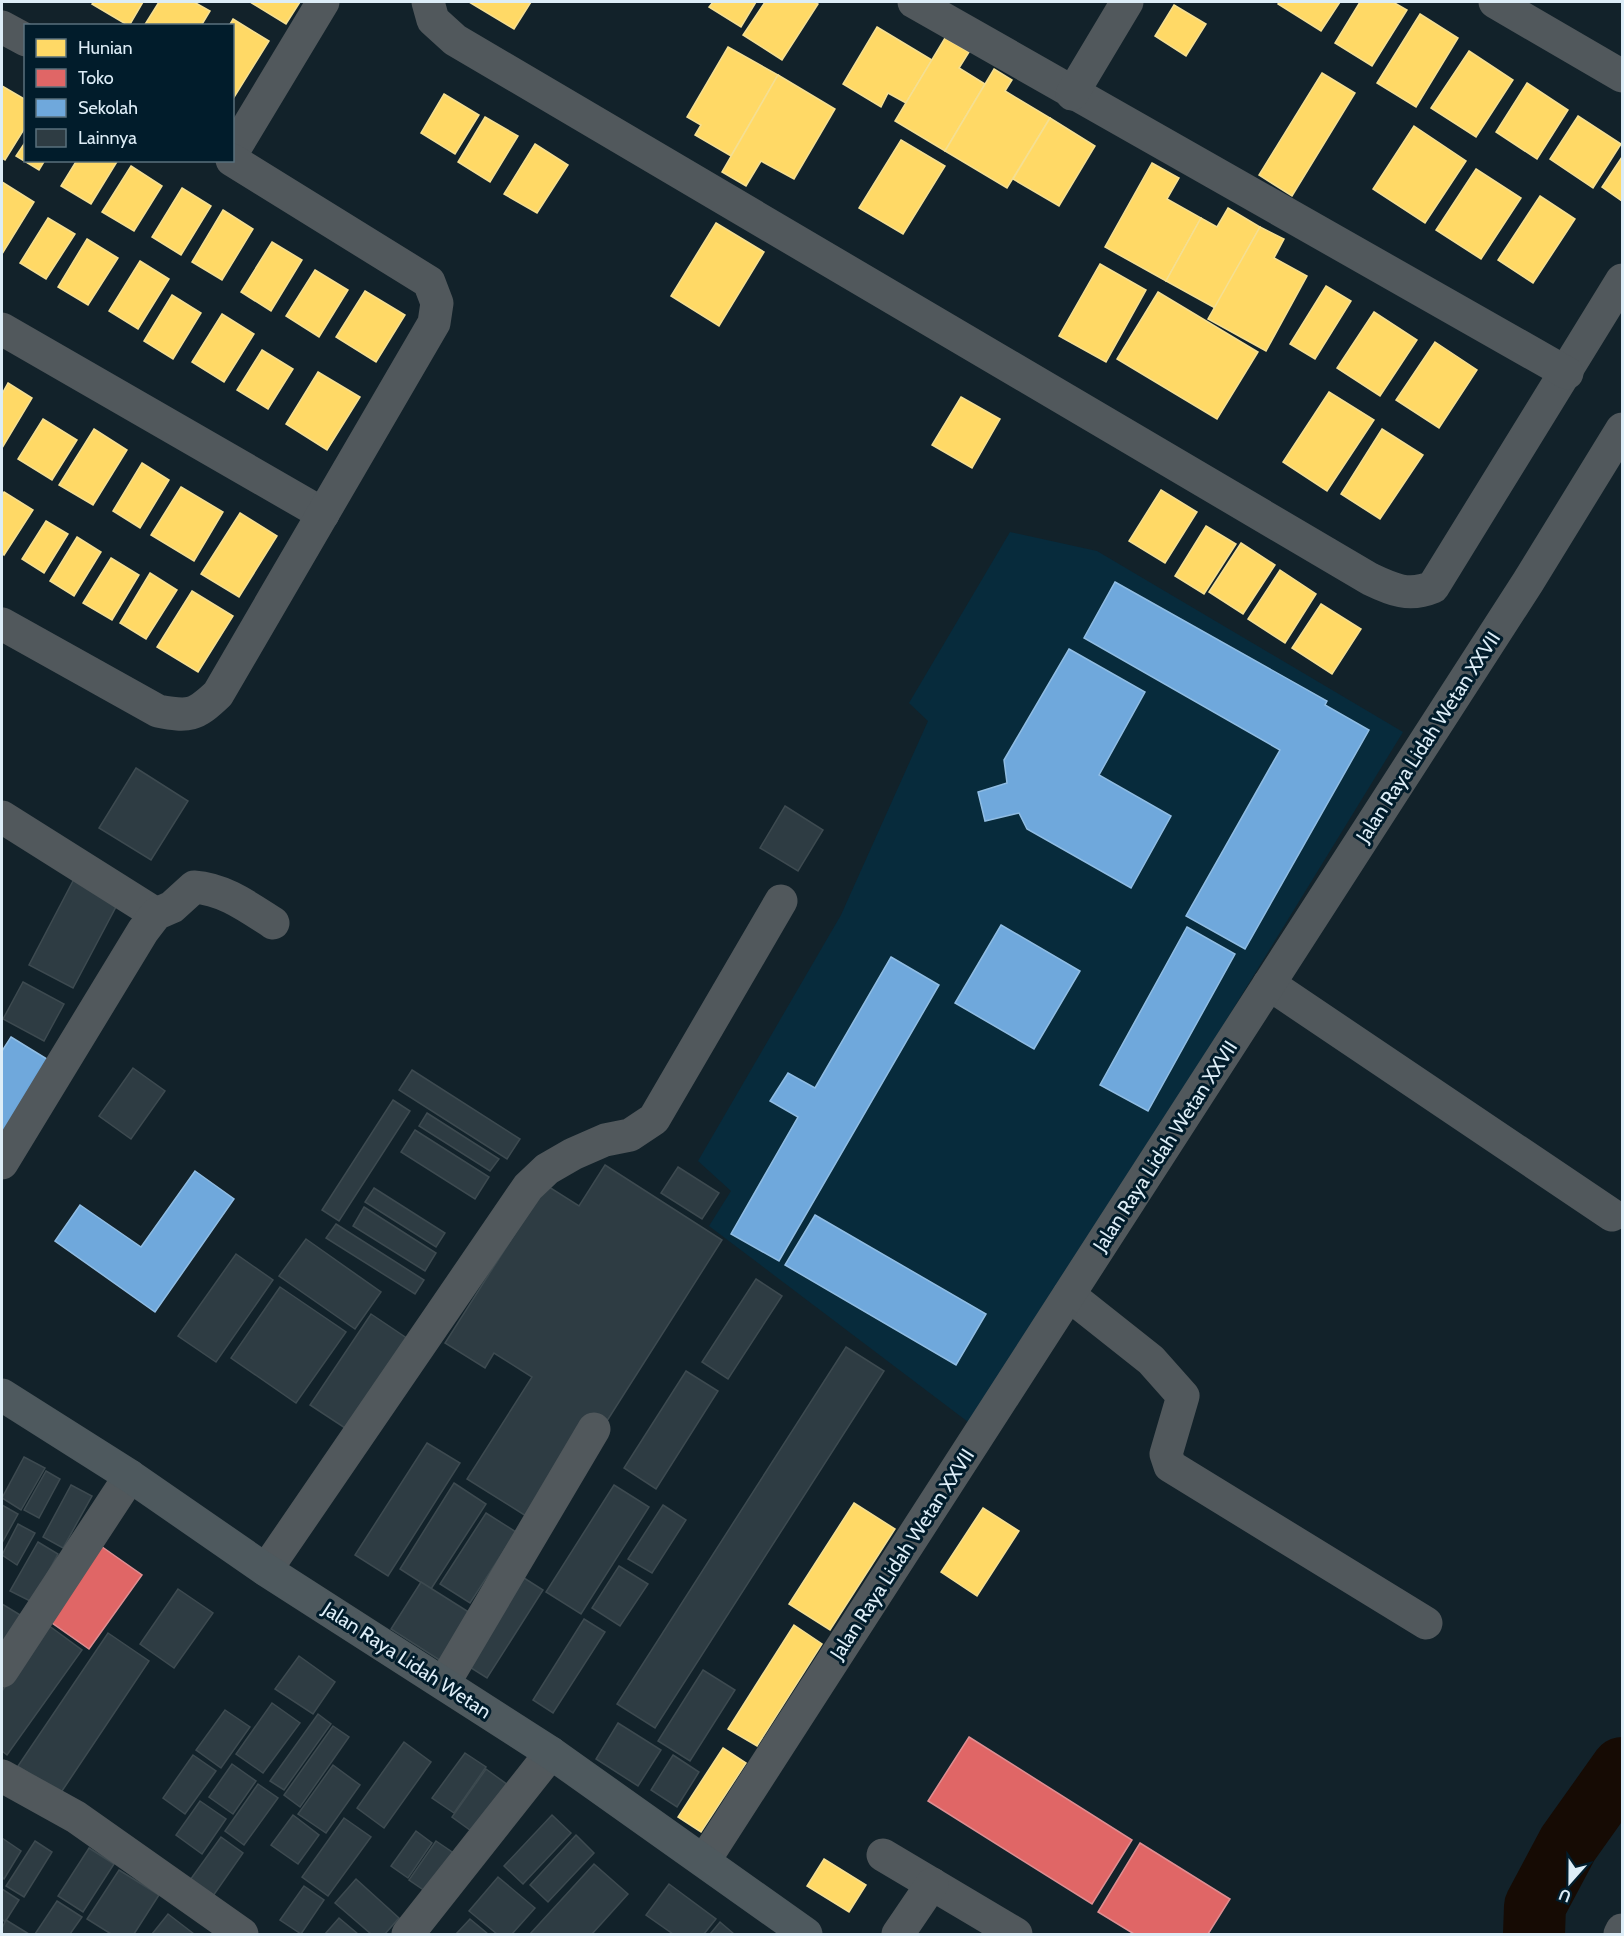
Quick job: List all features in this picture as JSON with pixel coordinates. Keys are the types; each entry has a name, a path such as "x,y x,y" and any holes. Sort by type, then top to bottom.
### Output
{"main road":[{"name":"Jalan Raya Lidah Wetan","path":"2,1395 130,1476 266,1570 550,1753 806,1935"}],"street":[{"path":"234,150 323,2"},
{"path":"428,2 433,20 455,40 1360,573 1401,593 1418,594 1433,587 1623,280"},
{"path":"914,2 1072,94 1567,373"},
{"path":"1072,94 1127,2"},
{"path":"1495,2 1623,76"},
{"path":"2,27 24,39"},
{"path":"2,624 158,711 180,716 199,712 218,694 434,323 437,303 429,282 410,268 234,161"},
{"path":"2,329 323,514"},
{"name":"Jalan Raya Lidah Wetan XXVII","path":"704,1861 1528,582 1623,429"},
{"path":"2,817 156,914"},
{"path":"2,1163 156,914 172,907 194,887 204,887 232,897 273,923"},
{"path":"266,1570 528,1187 548,1169 573,1154 605,1140 630,1135 654,1119 781,901"},
{"path":"1269,984 1612,1215"},
{"path":"1069,1295 1151,1360 1183,1396 1166,1454 1170,1466 1426,1623"},
{"path":"444,1683 594,1429"},
{"path":"2,1671 130,1476"},
{"path":"408,1935 550,1753"},
{"path":"2,1776 76,1817 242,1935"},
{"path":"883,1855 1016,1935"},
{"path":"898,1935 932,1884"},
{"path":"1620,1935 1623,1930"}],"shaded area":[{"path":"1010,532 1097,551 1403,732 976,1428 709,1226 731,1191 698,1161 841,915 928,721 909,703"}],"building: Hunian":[{"path":"94,2 143,2 130,24 126,24 92,4"},
{"path":"159,2 194,2 210,11 202,24 145,24"},
{"path":"250,2 300,2 286,24"},
{"path":"469,2 531,2 514,29"},
{"path":"713,2 756,2 741,27 709,7"},
{"path":"765,2 814,2 818,4 782,60 743,35"},
{"path":"1279,2 1340,2 1321,31 1278,4"},
{"path":"1360,2 1393,2 1407,10 1372,66 1335,43"},
{"path":"1174,5 1206,24 1186,56 1155,36"},
{"path":"1420,14 1458,38 1416,107 1377,83"},
{"path":"233,19 269,41 234,97 234,24 230,24"},
{"path":"877,27 932,60 906,103 888,93 881,107 843,84"},
{"path":"945,38 969,52 959,68 985,84 945,151 895,121"},
{"path":"728,47 778,75 731,156 695,135 701,125 687,117"},
{"path":"1469,51 1513,80 1476,137 1431,108"},
{"path":"994,69 1012,80 1005,91 1050,118 1007,188 945,151"},
{"path":"1322,73 1355,93 1292,196 1259,175"},
{"path":"778,75 835,109 794,179 761,161 746,186 722,172"},
{"path":"1527,83 1568,110 1537,159 1496,132"},
{"path":"2,86 24,99 24,129 5,160 2,158"},
{"path":"444,94 479,115 455,154 421,133"},
{"path":"1578,116 1621,144 1593,188 1550,159"},
{"path":"485,117 518,136 490,182 458,162"},
{"path":"1050,118 1095,146 1059,206 1013,179"},
{"path":"1414,126 1466,161 1425,223 1373,189"},
{"path":"901,140 945,166 903,234 859,208"},
{"path":"24,144 24,161 16,156"},
{"path":"535,144 568,165 537,213 504,194"},
{"path":"1622,157 1622,201 1602,187"},
{"path":"26,162 44,162 39,170"},
{"path":"76,162 117,162 91,204 61,186"},
{"path":"1152,163 1179,178 1167,199 1201,218 1166,281 1105,247"},
{"path":"131,166 162,186 134,231 102,212"},
{"path":"1476,169 1521,198 1481,259 1436,230"},
{"path":"2,182 34,202 2,254"},
{"path":"182,188 211,206 181,255 152,237"},
{"path":"1540,196 1575,219 1533,283 1498,260"},
{"path":"1228,208 1260,227 1215,308 1166,281 1201,218 1217,227"},
{"path":"223,210 253,229 222,280 192,262"},
{"path":"48,218 75,234 46,279 20,263"},
{"path":"716,223 764,252 719,326 671,296"},
{"path":"1260,227 1284,239 1274,258 1307,276 1266,351 1208,319"},
{"path":"87,239 118,258 88,305 58,287"},
{"path":"272,242 302,260 271,311 241,292"},
{"path":"140,261 169,279 138,329 109,311"},
{"path":"1100,264 1146,290 1106,362 1059,336"},
{"path":"315,270 348,290 319,337 286,316"},
{"path":"1326,286 1351,301 1315,359 1290,344"},
{"path":"365,291 405,315 376,362 336,337"},
{"path":"1158,292 1258,352 1217,419 1117,359"},
{"path":"172,295 201,313 173,359 144,341"},
{"path":"1374,312 1417,340 1380,396 1337,368"},
{"path":"222,314 254,334 224,382 192,362"},
{"path":"1435,342 1477,370 1439,428 1396,400"},
{"path":"262,350 293,369 268,409 237,390"},
{"path":"318,372 360,397 327,450 286,424"},
{"path":"8,383 32,398 2,448 2,394"},
{"path":"1329,392 1374,420 1327,491 1283,462"},
{"path":"961,397 1000,419 972,468 932,445"},
{"path":"43,419 77,440 52,480 18,459"},
{"path":"94,429 127,450 93,505 59,485"},
{"path":"1382,429 1423,455 1380,519 1341,494"},
{"path":"142,463 169,480 140,528 113,511"},
{"path":"181,487 223,512 194,561 151,535"},
{"path":"1161,490 1197,512 1165,563 1129,541"},
{"path":"4,492 33,510 4,555 2,553 2,496"},
{"path":"240,513 277,536 239,597 201,574"},
{"path":"46,521 68,534 44,573 22,559"},
{"path":"1206,526 1236,544 1204,594 1175,576"},
{"path":"77,537 101,552 74,596 50,581"},
{"path":"1241,543 1275,565 1243,614 1209,592"},
{"path":"111,558 139,575 112,620 83,603"},
{"path":"1280,570 1316,594 1285,643 1248,619"},
{"path":"150,573 177,590 146,639 120,623"},
{"path":"192,591 233,616 198,672 157,647"},
{"path":"1321,604 1361,629 1332,674 1292,648"},
{"path":"854,1503 895,1529 830,1630 789,1604"},
{"path":"983,1508 1019,1531 977,1596 941,1572"},
{"path":"794,1625 822,1644 757,1746 728,1729"},
{"path":"723,1748 746,1763 701,1832 678,1817"},
{"path":"824,1859 866,1885 849,1912 807,1886"}],"building: Toko":[{"path":"98,1544 142,1575 89,1649 45,1618"},
{"path":"969,1737 1132,1840 1092,1904 928,1801"},
{"path":"1140,1843 1230,1899 1208,1934 1134,1934 1098,1912"}],"building: Sekolah":[{"path":"1115,582 1327,701 1325,705 1369,730 1245,949 1186,916 1280,750 1084,638"},
{"path":"1069,649 1145,692 1099,775 1171,816 1131,888 1027,829 1019,813 985,821 978,792 1007,783 1004,760"},
{"path":"1001,925 1080,971 1034,1049 955,1003"},
{"path":"1187,927 1235,954 1148,1111 1100,1085"},
{"path":"891,957 939,985 779,1261 731,1234 798,1117 770,1101 788,1073 815,1088"},
{"path":"11,1037 55,1064 2,1135 2,1051"},
{"path":"195,1171 234,1199 155,1312 55,1241 80,1205 141,1247"},
{"path":"815,1215 986,1314 956,1365 785,1265"}],"building: Lainnya":[{"path":"136,768 188,801 151,860 99,828"},
{"path":"785,806 823,830 798,871 760,848"},
{"path":"74,879 118,903 73,988 29,965"},
{"path":"23,982 64,1004 44,1041 3,1019"},
{"path":"133,1068 165,1091 131,1139 99,1116"},
{"path":"412,1070 520,1139 507,1159 399,1090"},
{"path":"393,1100 410,1111 339,1221 322,1210"},
{"path":"427,1113 499,1159 490,1171 419,1126"},
{"path":"415,1130 489,1177 475,1199 401,1152"},
{"path":"605,1165 722,1240 605,1424 526,1516 467,1479 532,1377 494,1353 485,1368 445,1343 546,1185 579,1206"},
{"path":"678,1167 719,1193 702,1219 661,1193"},
{"path":"374,1188 445,1233 436,1247 365,1202"},
{"path":"364,1207 436,1253 425,1271 353,1226"},
{"path":"336,1224 424,1280 415,1294 326,1238"},
{"path":"306,1239 381,1292 355,1329 279,1276"},
{"path":"236,1254 273,1280 216,1362 178,1336"},
{"path":"756,1279 782,1296 728,1379 702,1362"},
{"path":"280,1287 346,1332 296,1403 231,1358"},
{"path":"371,1314 411,1341 351,1432 310,1405"},
{"path":"846,1347 884,1371 655,1728 617,1704"},
{"path":"686,1371 718,1391 656,1489 624,1468"},
{"path":"427,1443 460,1463 388,1576 355,1555"},
{"path":"24,1457 45,1468 21,1510 2,1498"},
{"path":"46,1471 60,1479 39,1518 24,1510"},
{"path":"454,1483 486,1504 431,1589 400,1569"},
{"path":"71,1485 92,1496 63,1548 43,1537"},
{"path":"614,1485 649,1507 581,1614 546,1592"},
{"path":"2,1505 18,1514 2,1543"},
{"path":"663,1505 686,1520 652,1573 628,1559"},
{"path":"486,1513 516,1532 470,1603 440,1584"},
{"path":"18,1524 35,1533 17,1565 2,1555"},
{"path":"38,1542 58,1554 32,1602 10,1591"},
{"path":"619,1566 648,1584 620,1626 592,1608"},
{"path":"524,1578 543,1590 487,1678 468,1666"},
{"path":"421,1582 475,1616 444,1663 391,1629"},
{"path":"178,1589 213,1613 174,1668 140,1644"},
{"path":"2,1604 22,1616 7,1644 2,1641"},
{"path":"584,1619 605,1632 553,1713 533,1700"},
{"path":"48,1625 82,1650 7,1755 2,1751 2,1691"},
{"path":"108,1633 149,1661 60,1794 18,1766"},
{"path":"299,1656 335,1682 313,1714 275,1689"},
{"path":"703,1670 735,1690 690,1761 658,1741"},
{"path":"272,1703 300,1723 263,1773 236,1754"},
{"path":"225,1710 250,1727 221,1768 196,1750"},
{"path":"318,1714 331,1724 284,1790 270,1781"},
{"path":"618,1723 661,1750 638,1786 596,1759"},
{"path":"333,1726 349,1737 300,1807 284,1795"},
{"path":"404,1742 431,1762 384,1828 357,1808"},
{"path":"465,1753 486,1767 454,1813 432,1798"},
{"path":"193,1755 216,1771 185,1814 163,1798"},
{"path":"673,1755 699,1772 677,1807 651,1790"},
{"path":"232,1764 256,1781 233,1814 209,1797"},
{"path":"333,1765 360,1785 326,1833 298,1814"},
{"path":"486,1769 508,1785 474,1833 452,1817"},
{"path":"258,1784 278,1798 244,1845 225,1831"},
{"path":"200,1801 226,1819 202,1854 176,1835"},
{"path":"293,1815 319,1835 298,1864 271,1845"},
{"path":"552,1815 571,1833 523,1884 504,1866"},
{"path":"344,1818 371,1837 328,1896 302,1877"},
{"path":"416,1831 432,1843 408,1878 391,1866"},
{"path":"576,1835 594,1853 548,1902 530,1885"},
{"path":"221,1837 243,1853 213,1896 190,1880"},
{"path":"2,1838 21,1851 4,1879 2,1877"},
{"path":"35,1841 52,1852 24,1897 6,1886"},
{"path":"436,1841 455,1854 428,1893 409,1880"},
{"path":"89,1848 114,1864 83,1912 58,1896"},
{"path":"594,1864 628,1894 592,1934 530,1934"},
{"path":"119,1870 159,1895 134,1934 111,1934 87,1919"},
{"path":"498,1877 535,1908 512,1934 497,1934 469,1911"},
{"path":"356,1879 399,1918 385,1934 371,1934 335,1903"},
{"path":"669,1884 716,1919 704,1934 673,1934 646,1915"},
{"path":"304,1886 324,1900 301,1934 280,1920"},
{"path":"2,1889 19,1900 5,1922 2,1919"},
{"path":"57,1901 82,1917 70,1934 35,1934"},
{"path":"168,1914 194,1934 152,1934"},
{"path":"339,1918 358,1934 325,1934"},
{"path":"470,1919 488,1934 456,1934"},
{"path":"6,1920 29,1934 2,1934"},
{"path":"720,1922 734,1934 710,1934"}],"waterway":[{"path":"1534,1934 1535,1906 1568,1844 1622,1768"}]}
